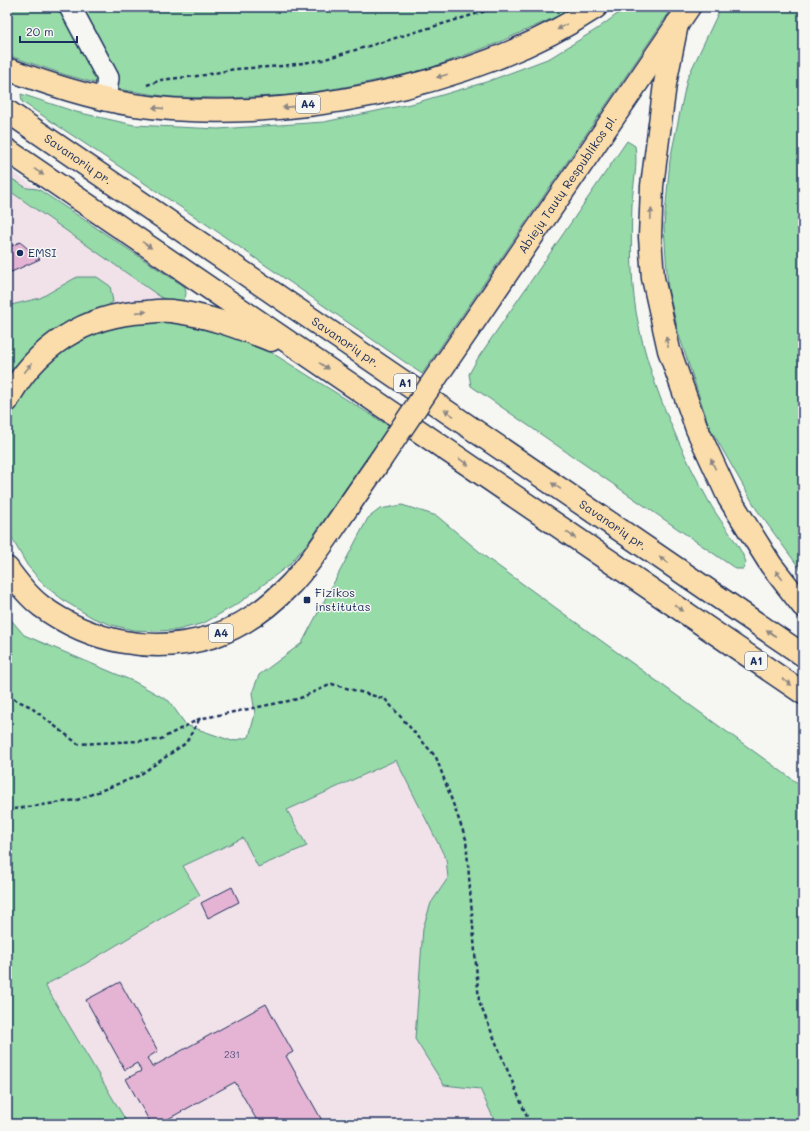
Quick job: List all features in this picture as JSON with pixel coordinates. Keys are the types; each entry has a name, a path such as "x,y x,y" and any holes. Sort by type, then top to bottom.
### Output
{"highway":[{"name":"A4","path":"7,70 67,90 105,100 134,105 202,110 246,110 287,107 358,97 407,86 452,73 526,46 596,7"},
{"name":"Abiejų Tautų Respublikos pl.","path":"7,568 20,586 41,606 71,624 100,637 131,644 158,645 189,642 214,636 237,626 266,607 291,584 318,550 683,16"},
{"path":"683,16 664,92 652,186 650,237 653,278 669,350 697,428 729,498 771,565 803,606"},
{"name":"Savanorių pr.","path":"7,110 803,655"},
{"name":"A1","path":"7,150 803,693"},
{"path":"7,401 16,384 32,363 54,344 80,327 109,316 138,312 169,311 198,316 226,323 304,352"}],"street":[{"path":"70,7 108,78 105,100"}],"path":[{"path":"134,105 139,87 161,80 205,75 235,69 283,66 322,60 499,7"},
{"path":"7,696 29,706 78,744 159,740 199,719 298,699 332,684 385,699 436,757 466,839 479,1002 530,1124"},
{"path":"7,810 77,800 138,776 186,743 199,719"}],"shaded area":[{"path":"7,168 185,287 185,298 64,326 26,354 7,379"},
{"path":"397,760 446,859 448,878 431,903 444,1085 480,1089 496,1124 128,1124 45,985 85,964 200,895 183,866 243,838 307,845 287,810"}],"green space":[{"path":"7,7 575,7 495,44 422,71 350,86 296,95 229,98 170,97 117,89 66,75 7,55"},
{"path":"627,7 673,7 422,374 212,228 22,102 21,94 76,112 134,125 218,129 324,122 415,103 486,82 550,58 597,29"},
{"path":"721,7 803,7 803,573 757,510 709,426 679,335 668,289 664,226 670,160 687,79"},
{"path":"627,141 635,146 636,153 632,203 632,265 636,312 644,349 676,436 711,506 733,537 742,554 746,562 743,569 736,569 471,386 469,374 478,358"},
{"path":"7,176 27,188 38,189 185,287 186,296 184,300 180,303 162,298 7,189"},
{"path":"77,277 97,277 110,286 113,302 102,309 64,326 26,354 7,379 7,306 40,298"},
{"path":"167,320 191,324 261,346 389,426 310,540 289,565 239,603 204,623 178,630 133,630 112,625 93,618 66,602 45,586 27,565 15,544 7,525 7,422 18,397 41,367 85,335 118,324"},
{"path":"402,505 437,516 487,558 803,787 803,1124 496,1124 480,1089 444,1085 415,1039 423,928 431,903 448,878 446,859 396,760 287,810 307,846 258,867 243,838 183,866 200,895 85,964 45,985 128,1124 7,1124 7,615 24,635 135,682 169,701 186,725 232,741 249,737 255,714 252,693 259,675 302,643 368,518 380,509"}],"building":[{"name":"EMSI","path":"20,242 40,259 7,274 7,248"},
{"path":"232,887 239,902 208,918 201,903"},
{"path":"120,982 158,1051 147,1058 152,1067 266,1004 293,1052 286,1056 324,1124 259,1124 235,1082 159,1124 151,1124 126,1079 141,1071 137,1063 125,1070 86,1000"}],"place":[{"name":"EMSI","path":"20,253"},
{"name":"Fizikos institutas","path":"307,600"}]}
